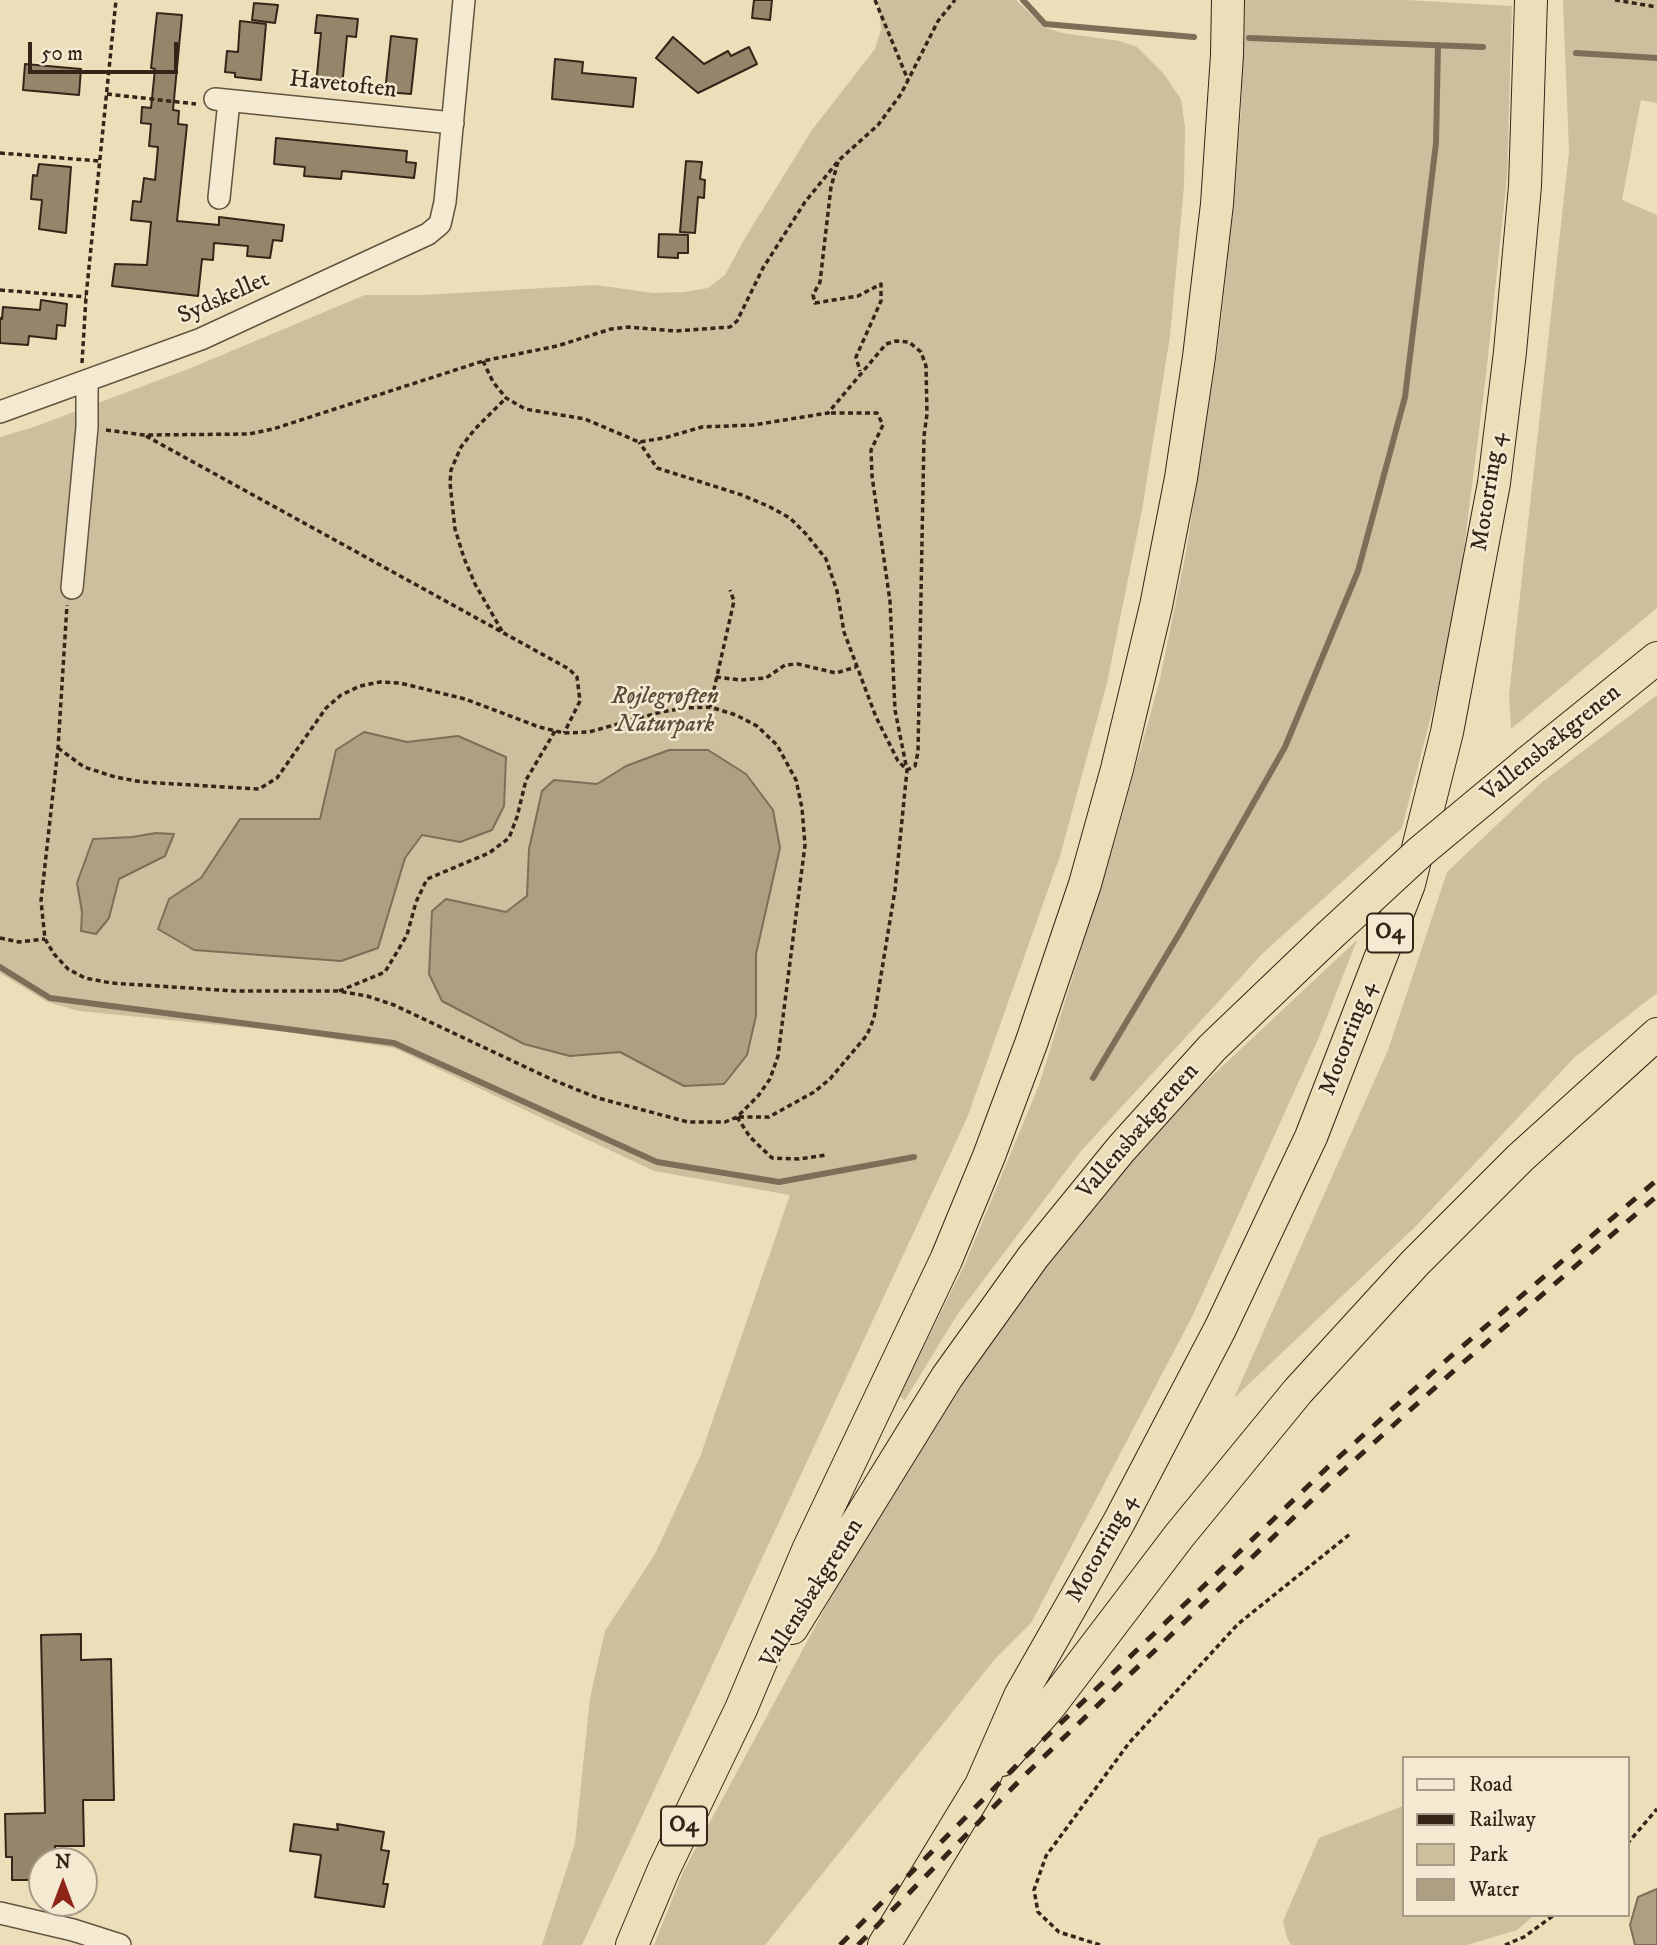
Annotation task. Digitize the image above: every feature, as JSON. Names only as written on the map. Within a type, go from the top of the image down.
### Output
[{"type":"highway","name":"O4","points":[[632,1945],[664,1869],[741,1709],[808,1550],[940,1272],[989,1156],[1085,884],[1110,795],[1158,594],[1181,478],[1217,204],[1228,0]]},
{"type":"highway","name":"Motorring 4","points":[[884,1945],[981,1785],[1020,1696],[1119,1522],[1242,1281],[1311,1137],[1409,884],[1447,732],[1494,484],[1510,352],[1525,187],[1531,0]]},
{"type":"highway","name":"Vallensbækgrenen","points":[[741,1709],[947,1377],[1033,1257],[1121,1149],[1212,1048],[1420,852],[1657,658]]},
{"type":"highway","points":[[981,1785],[1049,1707],[1179,1536],[1298,1391],[1415,1263],[1520,1158],[1657,1034]]},
{"type":"street","points":[[453,123],[464,0]]},
{"type":"street","points":[[219,198],[222,100]]},
{"type":"street","name":"Havetoften","points":[[222,100],[453,123]]},
{"type":"street","name":"Sydskellet","points":[[0,412],[201,339],[428,234],[440,224],[445,202],[453,123]]},
{"type":"street","points":[[72,588],[87,427],[87,382]]},
{"type":"street","points":[[0,1913],[73,1930],[121,1945]]},
{"type":"path","points":[[87,382],[82,361],[86,297],[116,0]]},
{"type":"path","points":[[875,0],[908,80]]},
{"type":"path","points":[[87,427],[144,435],[226,436],[273,429],[483,360],[557,346],[611,329],[629,327],[675,331],[730,327],[737,321],[763,268],[805,202],[839,160],[878,125],[901,94],[938,21],[955,0]]},
{"type":"path","points":[[1615,0],[1657,7]]},
{"type":"path","points":[[107,94],[204,105],[222,100]]},
{"type":"path","points":[[0,153],[99,161]]},
{"type":"path","points":[[839,160],[831,187],[820,282],[813,295],[815,303],[858,296],[881,284],[881,301],[856,357],[860,372]]},
{"type":"path","points":[[0,290],[86,297]]},
{"type":"path","points":[[828,413],[886,344],[896,341],[909,342],[921,352],[926,366],[918,752],[915,766],[907,770]]},
{"type":"path","points":[[72,588],[67,595],[58,748],[41,901],[45,939],[68,969],[85,978],[111,983],[235,991],[338,991],[367,996],[394,1005],[553,1080],[598,1098],[688,1122],[724,1122],[737,1117],[769,1117],[830,1080],[867,1035],[874,1018],[895,890],[907,770],[895,710],[890,601],[872,476],[871,450],[883,425],[877,413],[828,413],[753,425],[702,427],[639,442],[585,419],[525,409],[506,398],[493,382],[483,360]]},
{"type":"path","points":[[503,633],[475,584],[464,558],[455,528],[450,483],[461,447],[506,398]]},
{"type":"path","points":[[144,435],[569,669],[578,677],[580,701],[564,733]]},
{"type":"path","points":[[639,442],[657,468],[743,495],[790,518],[806,534],[826,559],[837,591],[844,632],[856,667],[876,717],[898,761],[907,770]]},
{"type":"path","points":[[710,707],[734,601],[730,590]]},
{"type":"path","points":[[716,677],[740,680],[766,678],[785,665],[798,664],[836,673],[856,667]]},
{"type":"path","points":[[58,748],[84,767],[115,777],[142,782],[259,789],[277,778],[326,708],[341,695],[360,686],[380,682],[400,683],[465,699],[564,733],[599,730],[661,712],[710,707],[736,715],[757,726],[777,745],[796,780],[802,808],[805,845],[778,1056],[770,1080],[737,1117]]},
{"type":"path","points":[[338,991],[385,972],[407,935],[416,902],[427,879],[489,853],[509,838],[526,780],[555,731]]},
{"type":"path","points":[[0,938],[19,942],[45,939]]},
{"type":"path","points":[[737,1117],[750,1137],[772,1158],[799,1159],[826,1155]]},
{"type":"path","points":[[1100,1945],[1059,1932],[1038,1912],[1034,1890],[1046,1856],[1129,1743],[1238,1624],[1350,1534]]},
{"type":"path","points":[[1629,1842],[1657,1809]]},
{"type":"path","points":[[1505,1945],[1524,1937],[1551,1917]]},
{"type":"green space","name":"Røjlegrøften Naturpark","points":[[1016,0],[1044,27],[1062,33],[1120,41],[1137,47],[1163,73],[1181,99],[1185,127],[1184,186],[1170,336],[1142,510],[1107,683],[1060,856],[967,1118],[582,1945],[542,1945],[575,1843],[590,1698],[605,1631],[655,1554],[700,1457],[790,1195],[654,1171],[394,1048],[280,1031],[79,1011],[47,1002],[0,973],[0,437],[34,427],[186,370],[365,295],[423,295],[596,285],[653,293],[708,288],[725,275],[812,130],[875,49],[881,29],[878,1]]},
{"type":"green space","points":[[1245,0],[1407,0],[1512,6],[1507,177],[1486,375],[1460,580],[1437,693],[1402,828],[1264,952],[1081,1151],[957,1315],[905,1400],[899,1396],[965,1264],[1039,1085],[1115,841],[1160,679],[1186,552],[1218,348],[1234,203]]},
{"type":"green space","points":[[1563,0],[1657,0],[1657,103],[1641,100],[1622,200],[1657,215],[1657,608],[1511,729],[1509,695],[1569,152]]},
{"type":"green space","points":[[1657,695],[1657,993],[1575,1057],[1415,1227],[1234,1398],[1388,1050],[1447,872],[1541,783]]},
{"type":"green space","points":[[1357,940],[1319,1037],[1193,1315],[1031,1623],[995,1659],[765,1945],[654,1945],[683,1872],[907,1456],[1131,1152]]},
{"type":"green space","points":[[1402,1806],[1402,1917],[1532,1917],[1517,1930],[1467,1945],[1291,1945],[1283,1921],[1319,1838]]},
{"type":"water","points":[[364,732],[407,742],[458,736],[506,757],[504,806],[492,830],[460,842],[422,835],[405,858],[378,948],[341,961],[194,950],[158,929],[169,899],[201,878],[240,819],[320,819],[336,750]]},
{"type":"water","points":[[669,750],[708,750],[746,774],[773,810],[780,848],[756,954],[756,1016],[747,1055],[724,1084],[684,1086],[620,1052],[570,1056],[524,1044],[442,1001],[429,974],[432,911],[446,899],[506,912],[527,896],[529,849],[542,791],[554,780],[597,784],[626,766]]},
{"type":"water","points":[[156,833],[174,834],[165,856],[119,879],[109,918],[96,934],[81,931],[82,912],[77,883],[93,839]]},
{"type":"water","points":[[1657,1889],[1657,1945],[1635,1945],[1630,1925],[1638,1897]]},
{"type":"building","points":[[754,0],[772,0],[770,20],[752,18]]},
{"type":"building","points":[[254,3],[278,5],[275,23],[252,20]]},
{"type":"building","points":[[157,13],[182,15],[173,110],[179,111],[178,124],[187,125],[177,221],[219,225],[219,217],[284,225],[282,241],[273,240],[270,258],[247,256],[248,246],[214,243],[213,260],[202,259],[198,296],[112,286],[115,264],[147,265],[151,222],[131,220],[133,201],[141,202],[144,178],[155,180],[158,147],[149,146],[151,124],[141,123],[142,107],[151,108],[155,69],[151,68]]},
{"type":"building","points":[[317,15],[358,19],[356,37],[347,36],[342,87],[316,85],[321,33],[315,33]]},
{"type":"building","points":[[240,21],[266,24],[261,80],[235,77],[235,73],[225,72],[227,51],[238,52]]},
{"type":"building","points":[[391,36],[417,39],[411,94],[385,92]]},
{"type":"building","points":[[673,37],[704,64],[728,51],[731,56],[749,47],[757,64],[698,93],[656,58]]},
{"type":"building","points":[[555,59],[583,62],[582,73],[636,78],[633,107],[552,99]]},
{"type":"building","points":[[25,64],[81,69],[79,95],[23,90]]},
{"type":"building","points":[[276,138],[407,151],[406,162],[416,163],[414,178],[342,171],[341,179],[304,176],[305,167],[274,164]]},
{"type":"building","points":[[686,161],[702,162],[700,179],[705,180],[704,198],[698,197],[695,233],[680,232]]},
{"type":"building","points":[[39,164],[71,167],[66,233],[39,229],[42,200],[31,199],[33,175],[37,176]]},
{"type":"building","points":[[659,234],[688,235],[688,253],[678,253],[678,258],[658,257]]},
{"type":"building","points":[[41,300],[67,304],[65,326],[57,325],[56,339],[29,336],[28,345],[0,343],[3,307],[40,310]]},
{"type":"building","points":[[81,1634],[81,1660],[111,1659],[114,1800],[83,1800],[84,1846],[28,1847],[28,1880],[12,1880],[12,1857],[6,1857],[5,1814],[45,1813],[41,1635]]},
{"type":"building","points":[[294,1824],[338,1830],[337,1824],[384,1832],[381,1850],[389,1851],[383,1884],[388,1884],[384,1907],[315,1897],[321,1855],[290,1851]]},
{"type":"waterway","points":[[1023,0],[1045,24],[1194,37]]},
{"type":"waterway","points":[[1249,38],[1483,47]]},
{"type":"waterway","points":[[1093,1078],[1182,929],[1285,747],[1358,571],[1405,397],[1436,143],[1438,45]]},
{"type":"waterway","points":[[1576,53],[1657,58]]},
{"type":"waterway","points":[[0,967],[50,998],[394,1043],[657,1162],[779,1182],[914,1157]]},
{"type":"railway","points":[[840,1945],[1019,1763],[1329,1466],[1450,1357],[1657,1180]]},
{"type":"railway","points":[[858,1945],[1028,1772],[1337,1476],[1458,1367],[1657,1196]]}]
